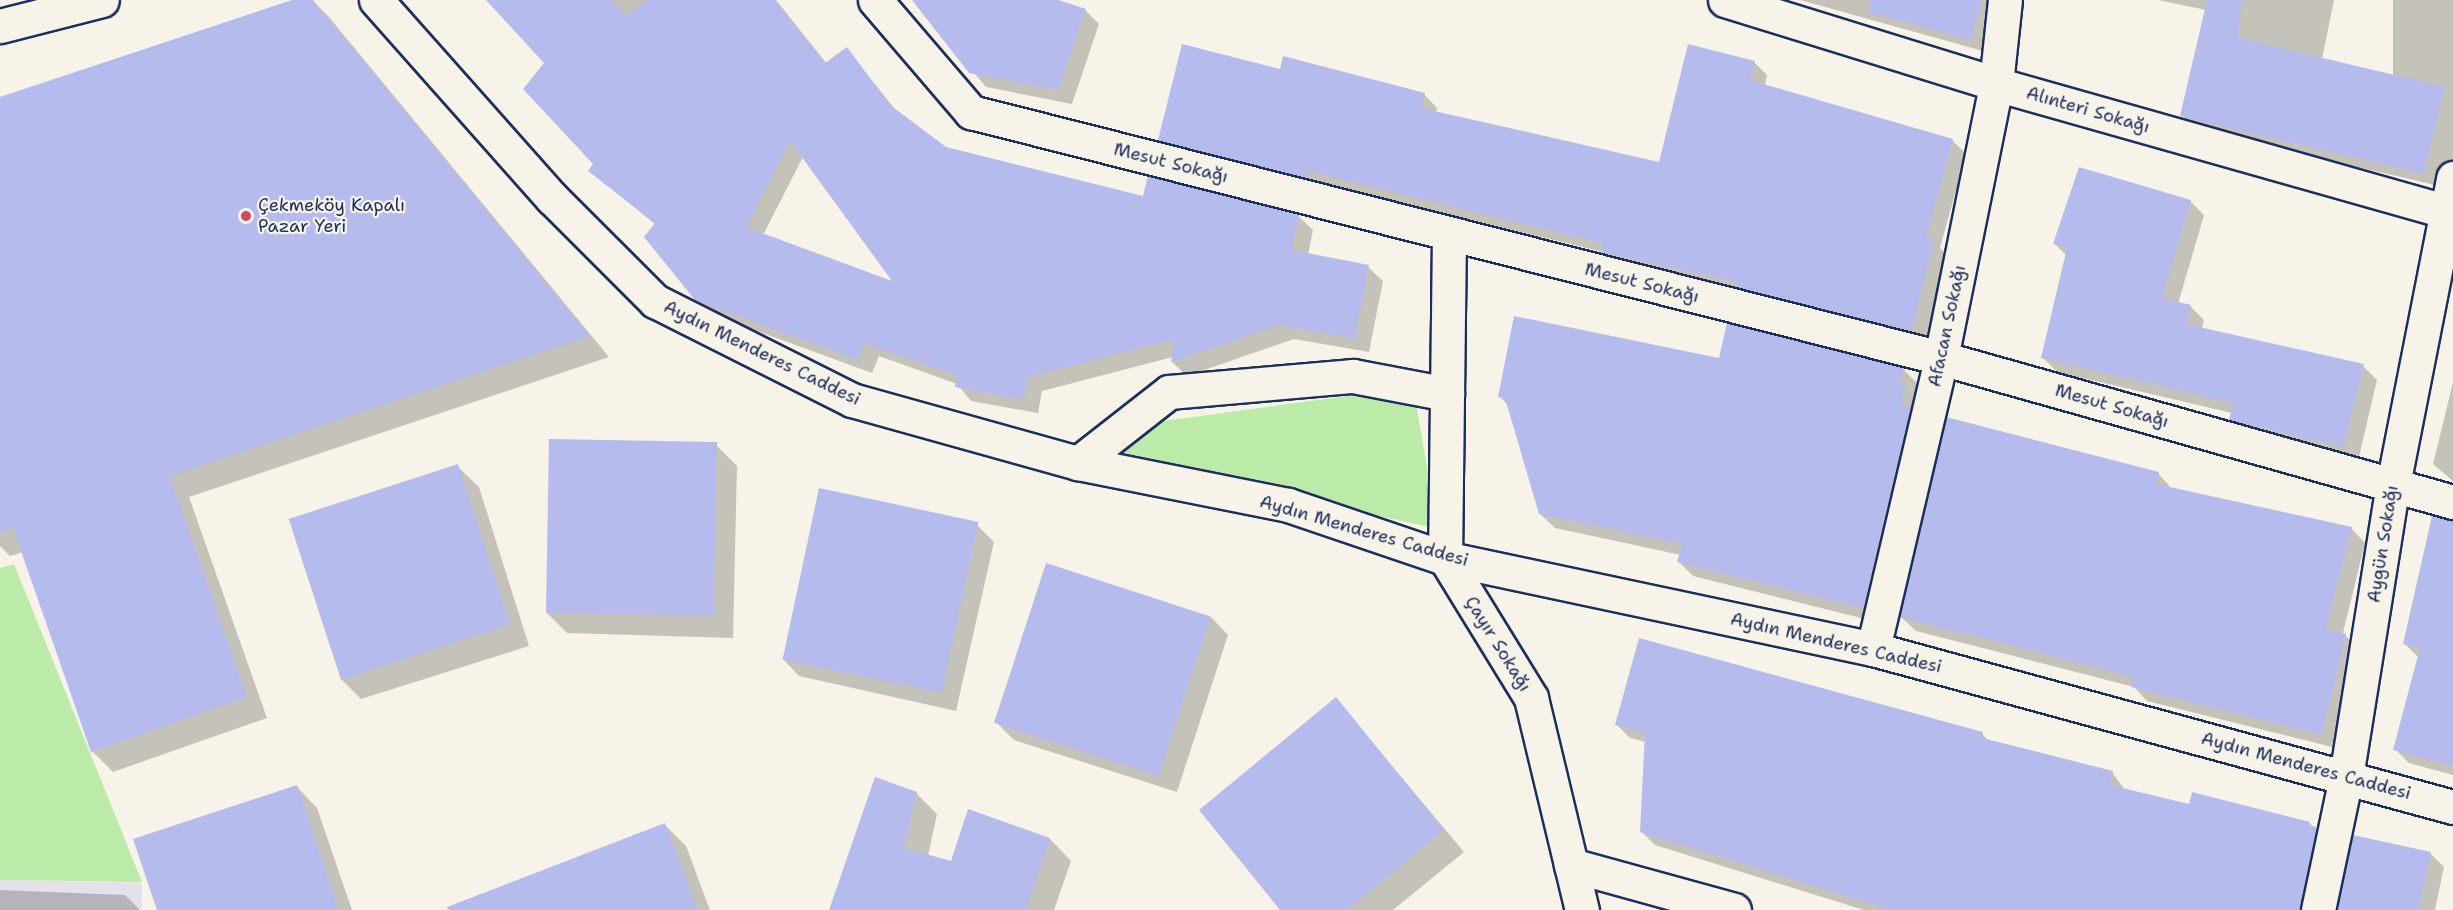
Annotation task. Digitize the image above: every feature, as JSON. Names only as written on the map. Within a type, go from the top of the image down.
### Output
[{"type":"street","points":[[0,26],[102,0]]},
{"type":"street","name":"Aydın Menderes Caddesi","points":[[376,0],[552,198],[655,301],[852,400],[1078,463],[1288,505],[1445,558],[1873,649],[2453,807]]},
{"type":"street","name":"Mesut Sokağı","points":[[875,0],[970,112],[1941,358],[2453,502]]},
{"type":"street","name":"Alınteri Sokağı","points":[[1725,0],[1996,84],[2450,212]]},
{"type":"street","name":"Afacan Sokağı","points":[[1873,649],[1941,358],[1996,84],[2005,0]]},
{"type":"street","name":"Aygün Sokağı","points":[[2318,910],[2346,777],[2393,485],[2450,212],[2453,178]]},
{"type":"street","points":[[1445,558],[1449,234]]},
{"type":"street","points":[[1078,463],[1169,392],[1353,376],[1447,394]]},
{"type":"street","name":"Çayır Sokağı","points":[[1445,558],[1531,698],[1582,910]]},
{"type":"street","points":[[1571,865],[1734,910]]},
{"type":"shaded area","points":[[0,880],[142,882],[141,910],[0,910]]},
{"type":"green space","points":[[1413,387],[1438,529],[1121,458],[1120,427]]},
{"type":"green space","points":[[14,564],[142,882],[0,880],[0,568]]},
{"type":"building","name":"Çekmeköy Kapalı Pazar Yeri","points":[[292,0],[313,0],[590,336],[170,476],[247,697],[91,752],[13,528],[0,533],[0,97]]},
{"type":"building","points":[[486,0],[611,0],[626,16],[647,0],[775,0],[825,63],[847,47],[890,105],[946,147],[1143,196],[1148,176],[1299,215],[1292,250],[1369,265],[1355,339],[1279,325],[1171,362],[1174,339],[1028,377],[1024,400],[955,387],[957,375],[864,343],[858,360],[695,300],[644,237],[655,223],[588,171],[593,164],[523,89],[544,63]],"holes":[[[790,141],[892,281],[746,227]]]},
{"type":"building","points":[[912,0],[1059,0],[1086,9],[1058,90],[969,73]]},
{"type":"building","points":[[1870,0],[1982,0],[1971,40],[1868,12]]},
{"type":"building","points":[[2207,0],[2242,0],[2238,37],[2445,87],[2424,174],[2180,116]]},
{"type":"building","points":[[1182,44],[1280,69],[1283,56],[1425,93],[1421,108],[1659,162],[1688,44],[1755,61],[1750,80],[1953,139],[1926,238],[1934,240],[1912,331],[1736,287],[1737,282],[1601,252],[1602,243],[1308,171],[1306,178],[1158,140]]},
{"type":"building","points":[[2079,167],[2191,200],[2162,298],[2191,305],[2186,324],[2364,364],[2344,447],[2229,420],[2233,403],[2041,358],[2067,248],[2053,244]]},
{"type":"building","points":[[1514,316],[1719,358],[1727,323],[1904,368],[1900,384],[1906,386],[1901,405],[1910,408],[1863,608],[1677,562],[1682,544],[1539,514],[1505,398],[1498,397]]},
{"type":"building","points":[[1946,417],[2159,472],[2156,484],[2352,527],[2326,629],[2346,634],[2322,735],[2131,687],[2134,677],[1900,617]]},
{"type":"building","points":[[549,439],[717,442],[714,616],[546,613]]},
{"type":"building","points":[[458,464],[510,625],[341,680],[289,519]]},
{"type":"building","points":[[819,488],[978,522],[942,693],[783,659]]},
{"type":"building","points":[[2432,516],[2453,520],[2453,766],[2393,750],[2420,648],[2403,644]]},
{"type":"building","points":[[1046,563],[1211,616],[1159,776],[994,723]]},
{"type":"building","points":[[1639,638],[1983,732],[1982,738],[2113,771],[2110,785],[2189,804],[2192,792],[2310,822],[2309,825],[2316,827],[2300,910],[1892,910],[1640,832],[1645,733],[1615,725]]},
{"type":"building","points":[[1336,697],[1444,830],[1347,910],[1280,910],[1199,810]]},
{"type":"building","points":[[875,777],[917,792],[904,848],[951,861],[968,809],[1050,838],[1026,910],[829,910]]},
{"type":"building","points":[[297,785],[339,910],[157,910],[133,839]]},
{"type":"building","points":[[665,823],[698,910],[448,910],[447,907]]},
{"type":"building","points":[[2353,835],[2431,852],[2418,910],[2337,910]]},
{"type":"place","name":"Çekmeköy Kapalı Pazar Yeri","points":[[246,216]]}]
